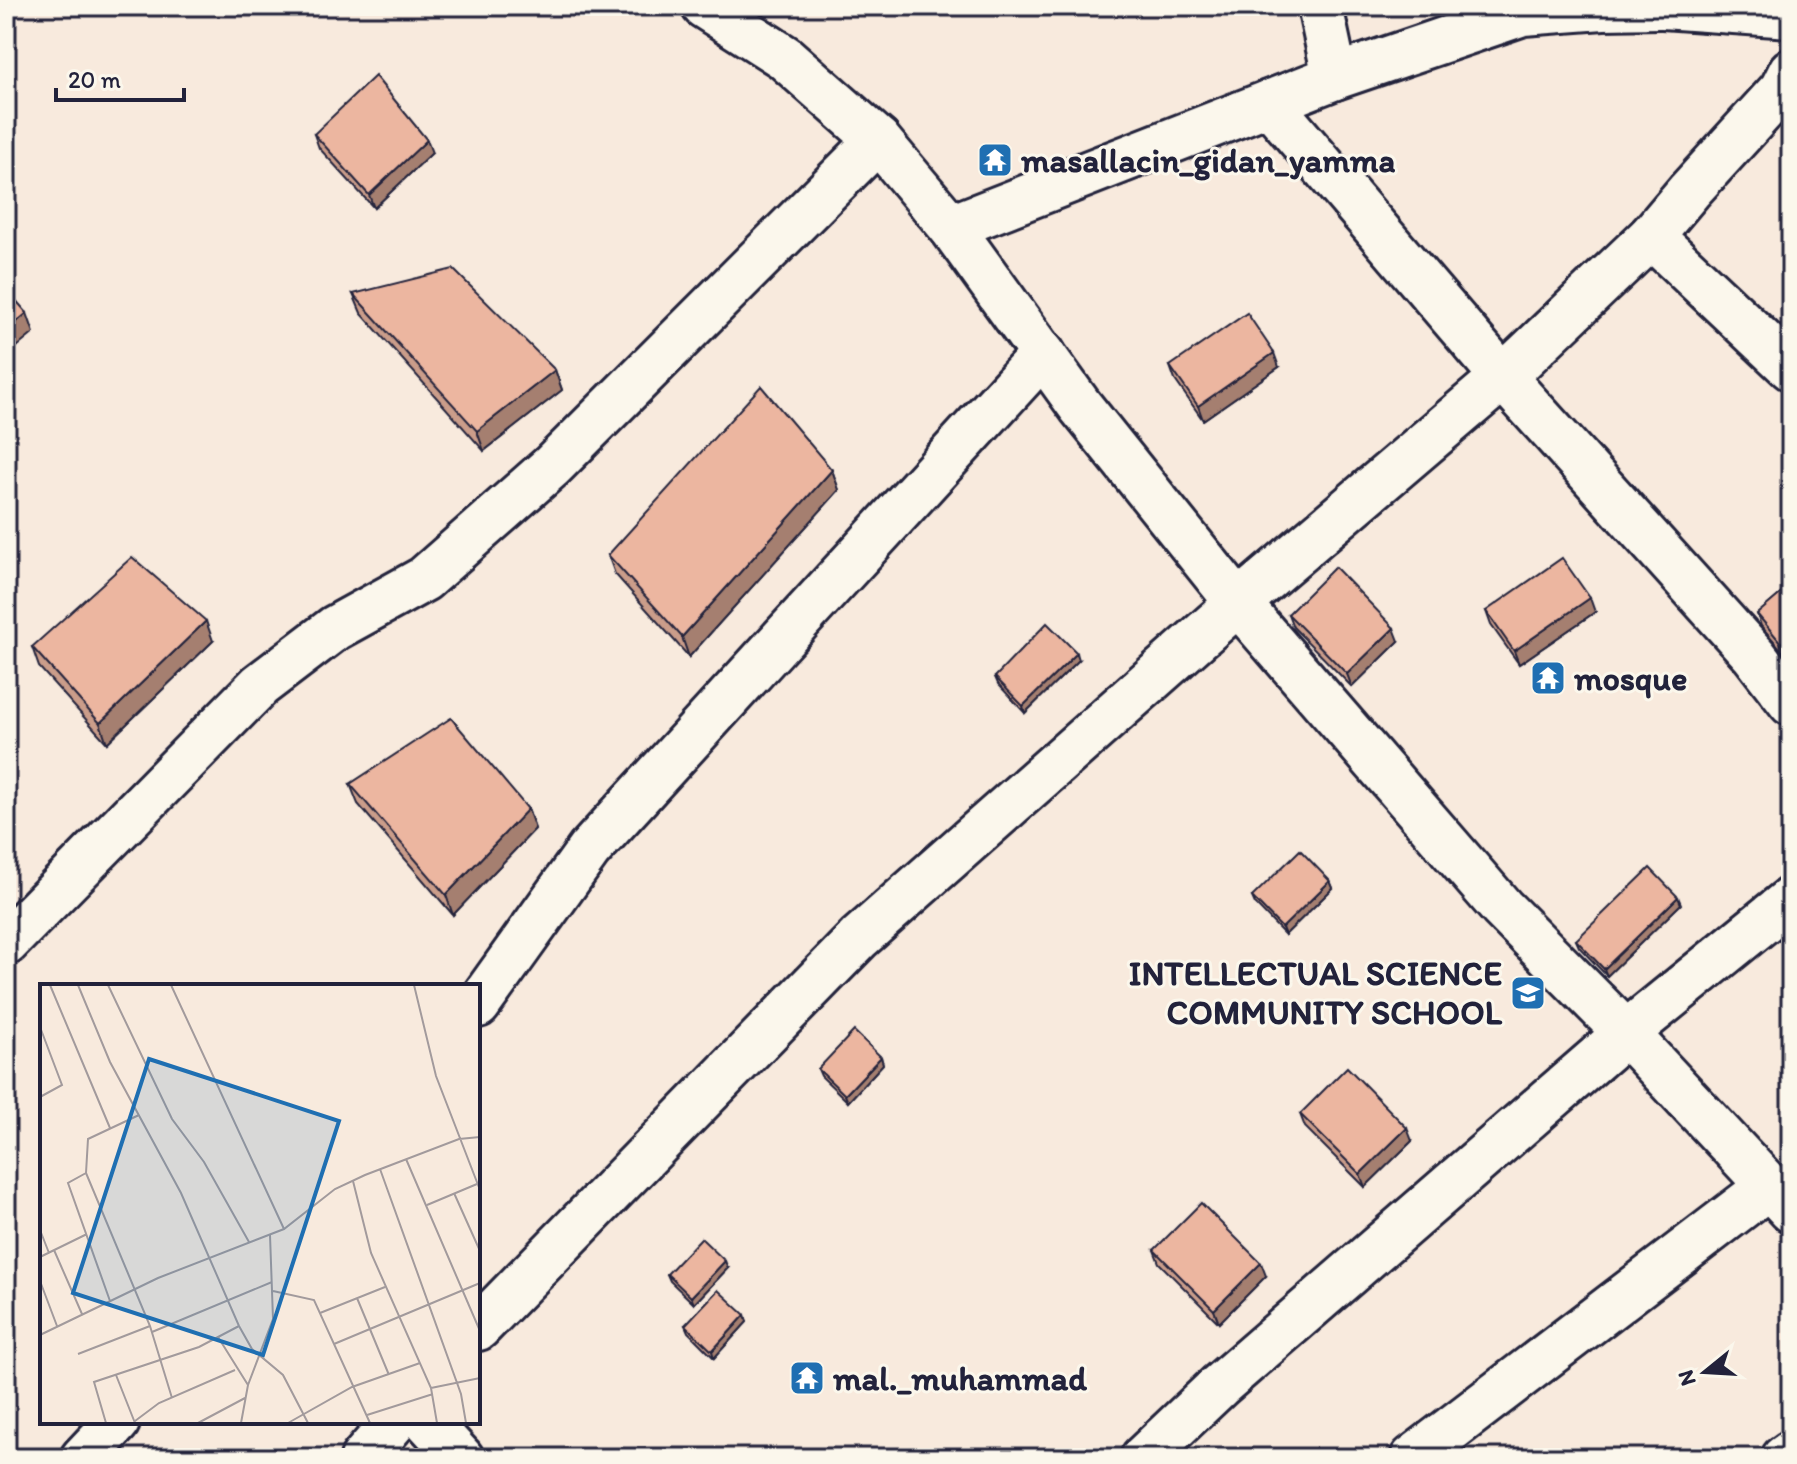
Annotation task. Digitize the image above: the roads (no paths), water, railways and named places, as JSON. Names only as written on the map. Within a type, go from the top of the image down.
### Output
[{"type":"street","points":[[704,6],[784,57],[878,140],[951,227],[1080,406],[1238,603],[1502,908],[1626,1033],[1780,1198],[1413,1458]]},
{"type":"street","points":[[1320,6],[1335,77]]},
{"type":"street","points":[[951,227],[1335,77],[1523,13],[1661,6],[1791,15]]},
{"type":"street","points":[[480,1326],[859,938],[1238,603],[1503,377],[1651,236],[1782,89],[1791,71]]},
{"type":"street","points":[[1269,103],[1503,377],[1754,655],[1791,703]]},
{"type":"street","points":[[6,943],[260,685],[335,628],[424,579],[552,466],[878,140]]},
{"type":"street","points":[[1651,236],[1786,353]]},
{"type":"street","points":[[480,1002],[589,850],[1043,354]]},
{"type":"street","points":[[1143,1458],[1219,1386],[1626,1033],[1791,899]]},
{"type":"street","points":[[83,1458],[115,1424]]},
{"type":"street","points":[[363,1458],[392,1424]]},
{"type":"street","points":[[430,1424],[461,1458]]},
{"type":"street","points":[[1784,1458],[1791,1453]]},
{"type":"place","name":"masallacin_gidan_yamma","points":[[995,160]]},
{"type":"place","name":"mosque","points":[[1548,678]]},
{"type":"place","name":"INTELLECTUAL SCIENCE COMMUNITY SCHOOL","points":[[1528,993]]},
{"type":"place","name":"mal._muhammad","points":[[807,1378]]}]
